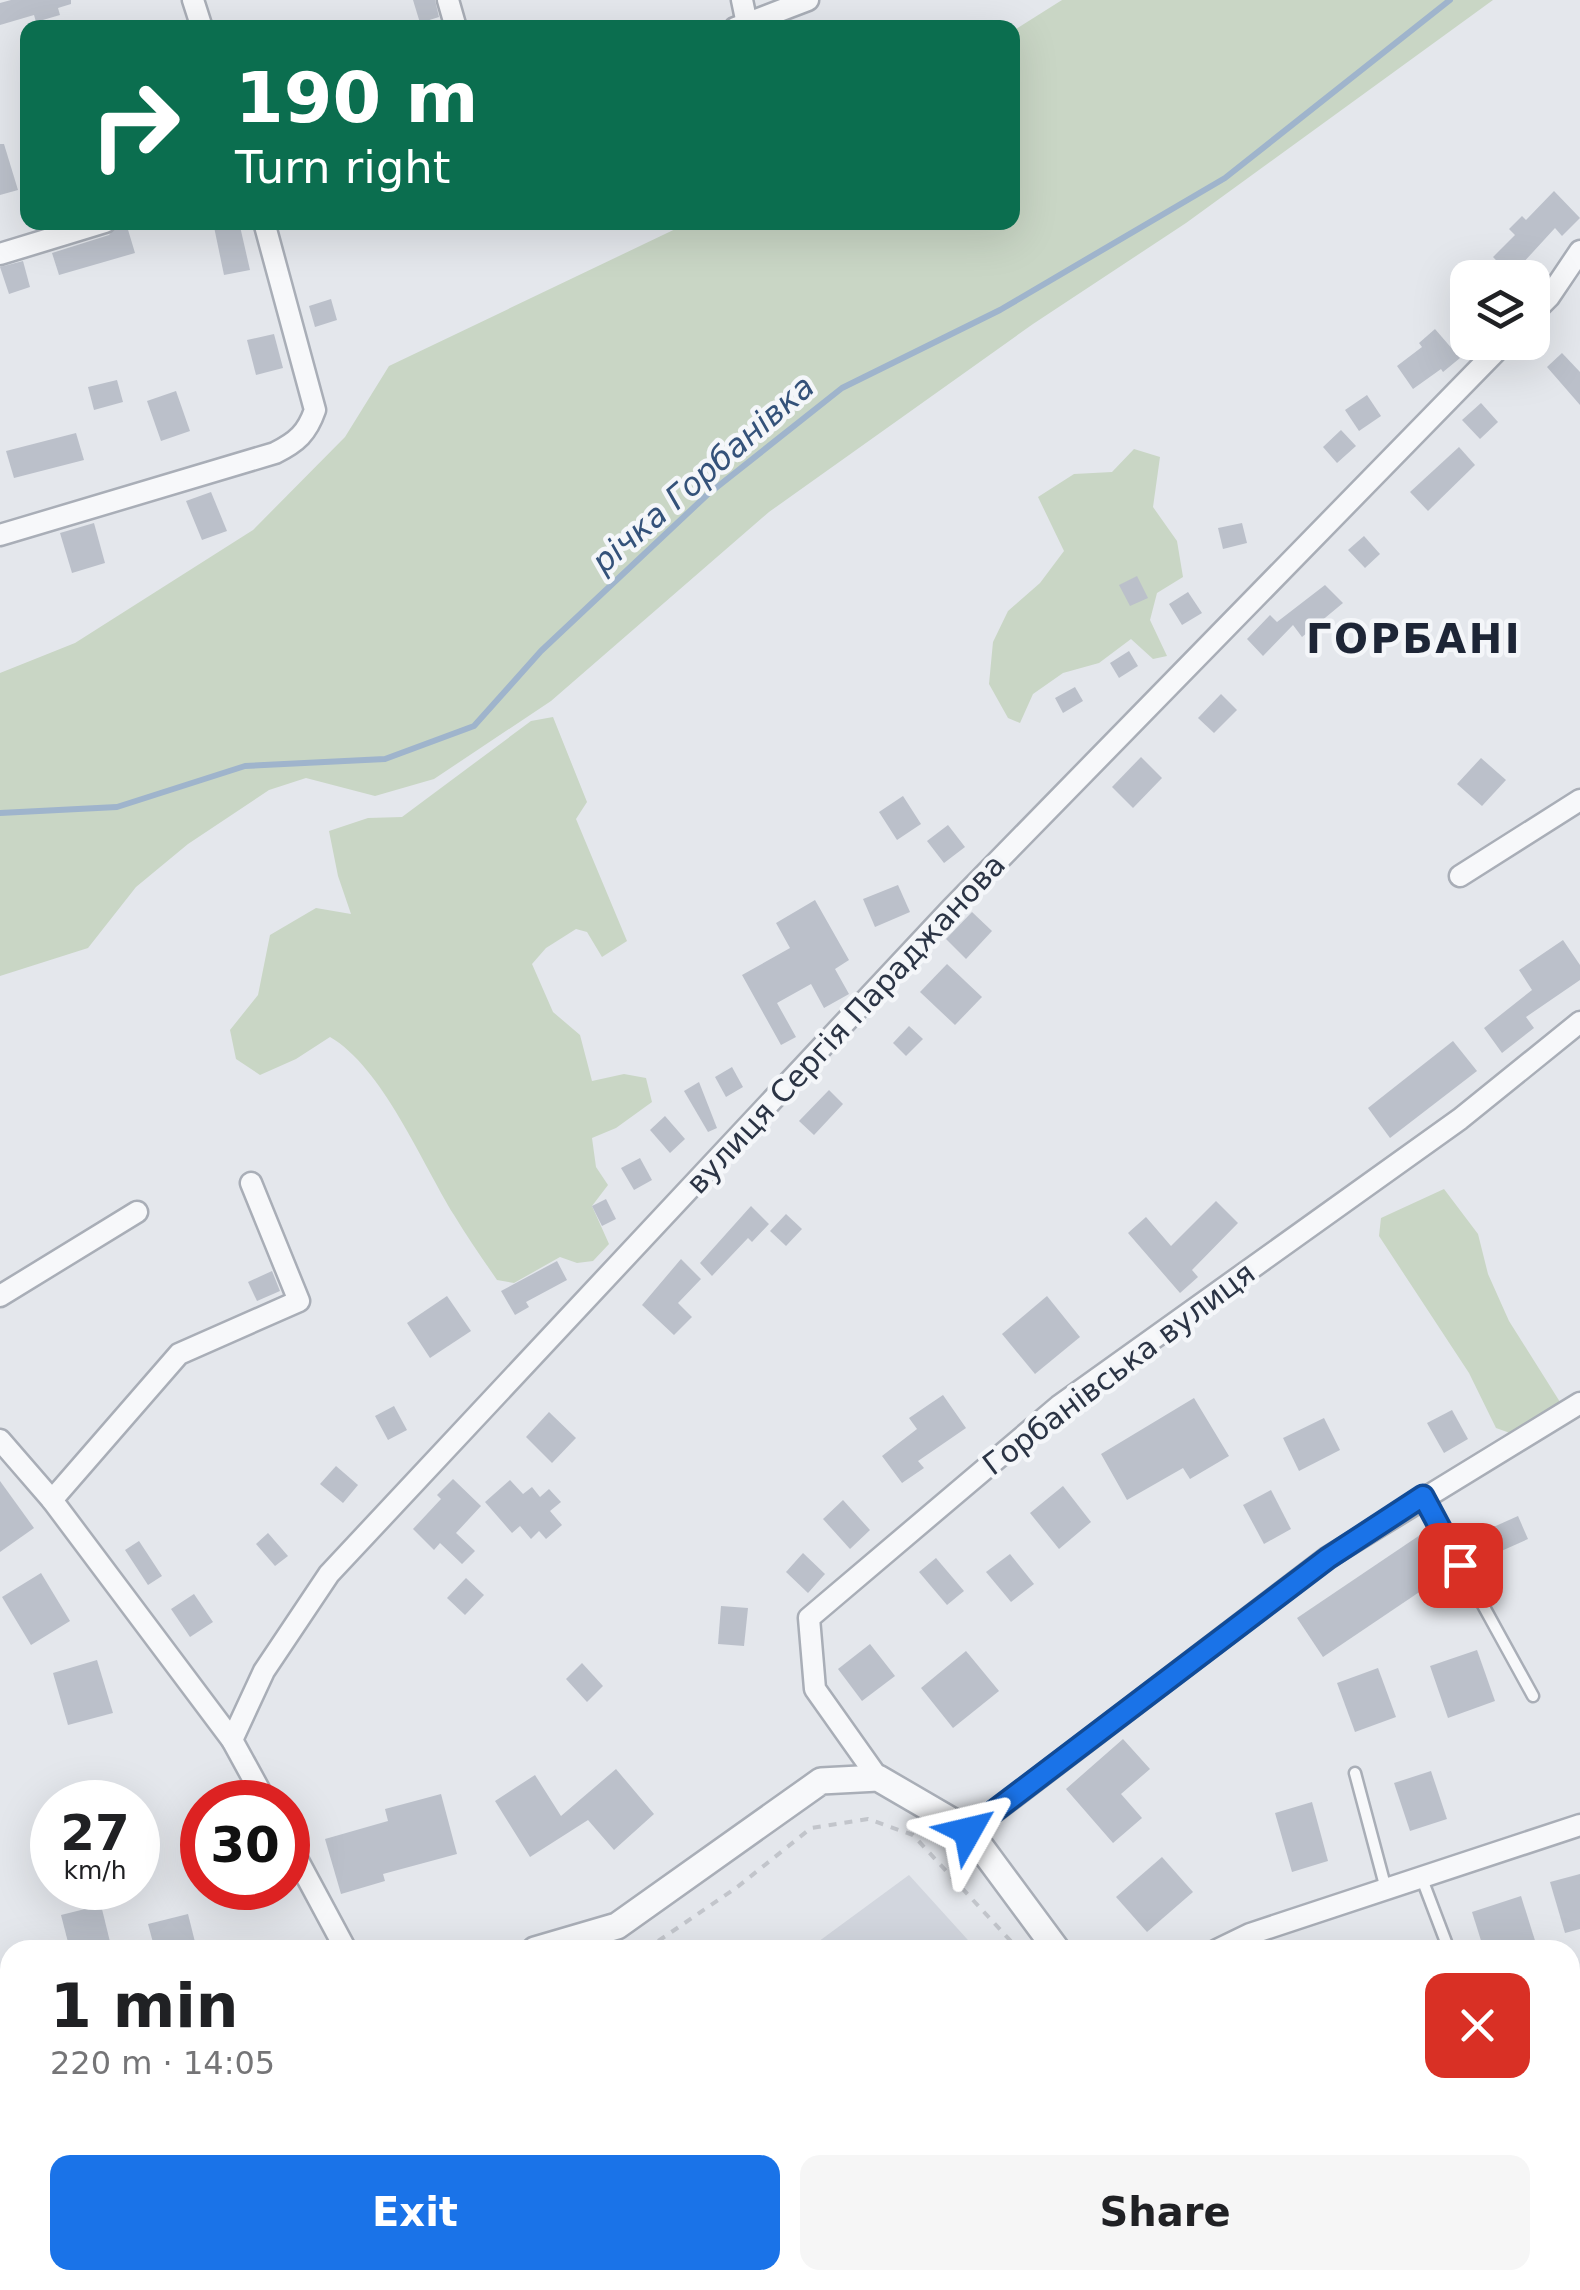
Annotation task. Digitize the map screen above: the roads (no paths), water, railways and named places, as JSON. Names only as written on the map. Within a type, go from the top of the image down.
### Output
[{"type":"street","points":[[756,20],[808,0]]},
{"type":"street","points":[[0,254],[79,230]]},
{"type":"street","points":[[0,535],[276,453],[308,430],[315,410],[266,230]]},
{"type":"street","points":[[1550,296],[1580,251]]},
{"type":"street","name":"вулиця Сергія Параджанова","points":[[232,1740],[264,1672],[329,1574],[951,909],[1487,360]]},
{"type":"street","points":[[1460,876],[1580,800]]},
{"type":"street","name":"Горбанівська вулиця","points":[[878,1778],[816,1689],[810,1618],[1058,1406],[1460,1119],[1580,1022]]},
{"type":"street","points":[[52,1500],[179,1354],[299,1302],[251,1183]]},
{"type":"street","points":[[0,1296],[137,1212]]},
{"type":"street","points":[[968,1831],[1328,1558],[1423,1496],[1580,1403]]},
{"type":"street","points":[[0,1440],[52,1500],[232,1740],[254,1780]]},
{"type":"street","points":[[569,1940],[617,1926],[821,1781],[878,1778],[968,1831],[1050,1940]]},
{"type":"street","points":[[1238,1940],[1580,1824]]},
{"type":"street","points":[[310,1883],[341,1940]]},
{"type":"lane","points":[[1423,1496],[1533,1696]]},
{"type":"lane","points":[[1355,1773],[1386,1890]]},
{"type":"lane","points":[[1422,1879],[1444,1940]]},
{"type":"waterway","name":"річка Горбанівка","points":[[0,813],[117,807],[245,766],[385,759],[474,726],[541,651],[707,495],[842,388],[1000,310],[1225,178],[1450,0]]},
{"type":"district","name":"ГОРБАНІ","points":[[1414,639]]}]
